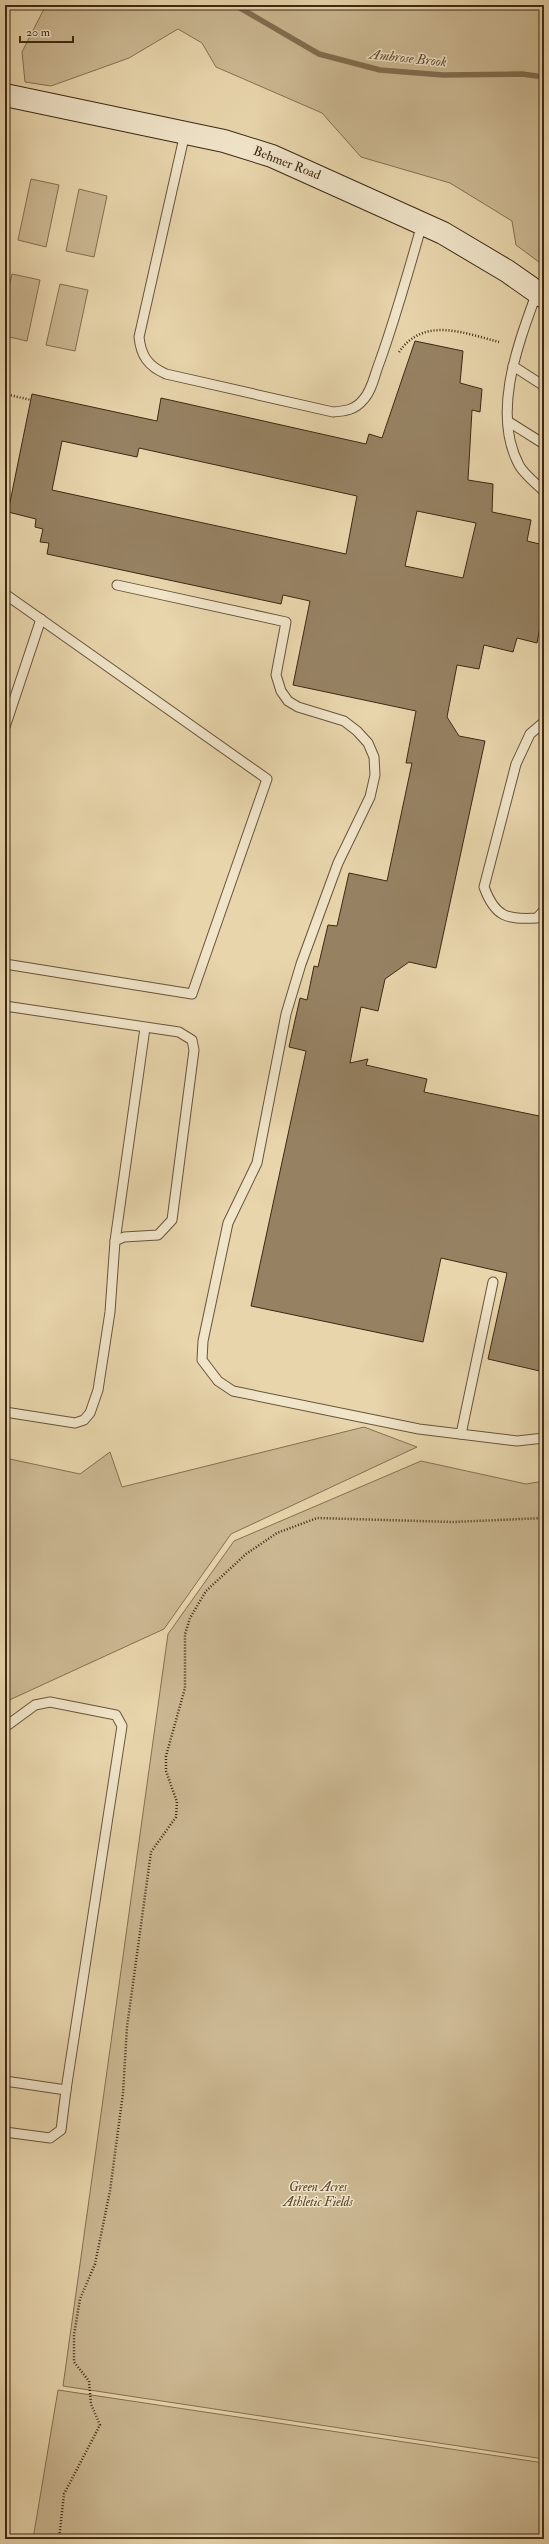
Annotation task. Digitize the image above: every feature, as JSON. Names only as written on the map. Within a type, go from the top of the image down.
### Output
[{"type":"street","name":"Behmer Road","points":[[5,95],[224,141],[272,156],[422,223],[507,271],[541,294]]},
{"type":"lane","points":[[185,133],[138,337],[146,361],[155,369],[166,374],[333,412],[347,411],[357,407],[365,399],[392,327],[422,223]]},
{"type":"lane","points":[[541,294],[516,348],[507,402],[510,438],[519,465],[544,491]]},
{"type":"lane","points":[[513,366],[544,386]]},
{"type":"lane","points":[[509,422],[544,444]]},
{"type":"lane","points":[[117,585],[286,622],[276,675],[281,692],[288,701],[298,707],[344,721],[368,743],[374,757],[374,775],[370,797],[338,862],[301,964],[286,1014],[257,1162],[228,1223],[203,1341],[202,1360],[218,1381],[233,1391],[419,1429],[516,1441],[544,1438]]},
{"type":"lane","points":[[5,594],[267,779],[192,994],[5,964]]},
{"type":"lane","points":[[5,727],[41,619]]},
{"type":"lane","points":[[544,722],[530,734],[516,764],[484,887],[490,903],[500,914],[519,919],[537,918],[544,910]]},
{"type":"lane","points":[[5,1006],[180,1032],[192,1040],[194,1050],[176,1201],[172,1220],[158,1235],[124,1237],[115,1241]]},
{"type":"lane","points":[[5,1412],[75,1423],[84,1420],[90,1413],[98,1390],[110,1312],[115,1241],[145,1028]]},
{"type":"lane","points":[[461,1434],[492,1282]]},
{"type":"lane","points":[[5,1727],[35,1705],[50,1702],[116,1715],[122,1726],[61,2130],[50,2138],[5,2132]]},
{"type":"lane","points":[[5,2081],[66,2090]]},
{"type":"path","points":[[398,352],[413,337],[436,328],[500,342]]},
{"type":"path","points":[[6,395],[31,400]]},
{"type":"path","points":[[59,2539],[64,2494],[100,2425],[91,2404],[88,2381],[74,2362],[74,2335],[80,2299],[95,2264],[110,2191],[123,2093],[127,2027],[151,1852],[176,1817],[177,1802],[166,1771],[166,1756],[185,1688],[185,1634],[190,1618],[206,1592],[246,1554],[276,1533],[317,1518],[453,1522],[544,1518]]},
{"type":"green space","points":[[46,5],[544,5],[544,259],[539,262],[516,245],[512,221],[450,183],[361,157],[322,113],[216,67],[202,43],[178,29],[129,58],[51,86],[25,82],[22,52]]},
{"type":"green space","points":[[31,179],[59,185],[46,247],[18,240]]},
{"type":"green space","points":[[79,189],[107,196],[94,257],[66,251]]},
{"type":"green space","points":[[12,274],[40,280],[27,341],[5,336],[5,305]]},
{"type":"green space","points":[[60,284],[88,290],[75,351],[46,345]]},
{"type":"green space","points":[[364,1427],[417,1447],[231,1534],[164,1629],[5,1702],[5,1458],[80,1474],[110,1452],[122,1487]]},
{"type":"green space","name":"Green Acres Athletic Fields","points":[[421,1461],[526,1484],[544,1481],[544,2459],[63,2386],[168,1634],[234,1541]]},
{"type":"green space","points":[[58,2390],[544,2463],[544,2539],[33,2539]]},
{"type":"building","points":[[415,341],[463,351],[460,383],[482,389],[480,412],[472,410],[468,480],[493,484],[492,512],[531,520],[527,541],[544,545],[544,628],[540,627],[537,643],[517,638],[513,652],[484,645],[479,669],[457,665],[447,717],[459,736],[485,741],[436,968],[409,962],[385,979],[378,1011],[361,1007],[350,1063],[368,1059],[366,1065],[427,1079],[424,1092],[544,1117],[544,1372],[488,1359],[507,1273],[441,1258],[423,1342],[251,1306],[306,1051],[289,1047],[300,998],[307,1000],[314,966],[318,967],[328,925],[337,926],[349,873],[387,881],[412,763],[406,763],[416,711],[293,685],[310,601],[283,595],[281,604],[47,554],[49,543],[40,542],[43,529],[35,527],[36,519],[8,512],[32,394],[157,421],[161,398],[366,444],[369,434],[382,438]],"holes":[[[62,441],[137,457],[139,448],[357,496],[346,554],[52,490]],[[417,511],[476,523],[463,578],[405,566]]]},
{"type":"waterway","name":"Ambrose Brook","points":[[235,5],[319,54],[380,70],[443,75],[522,74],[544,77]]}]
